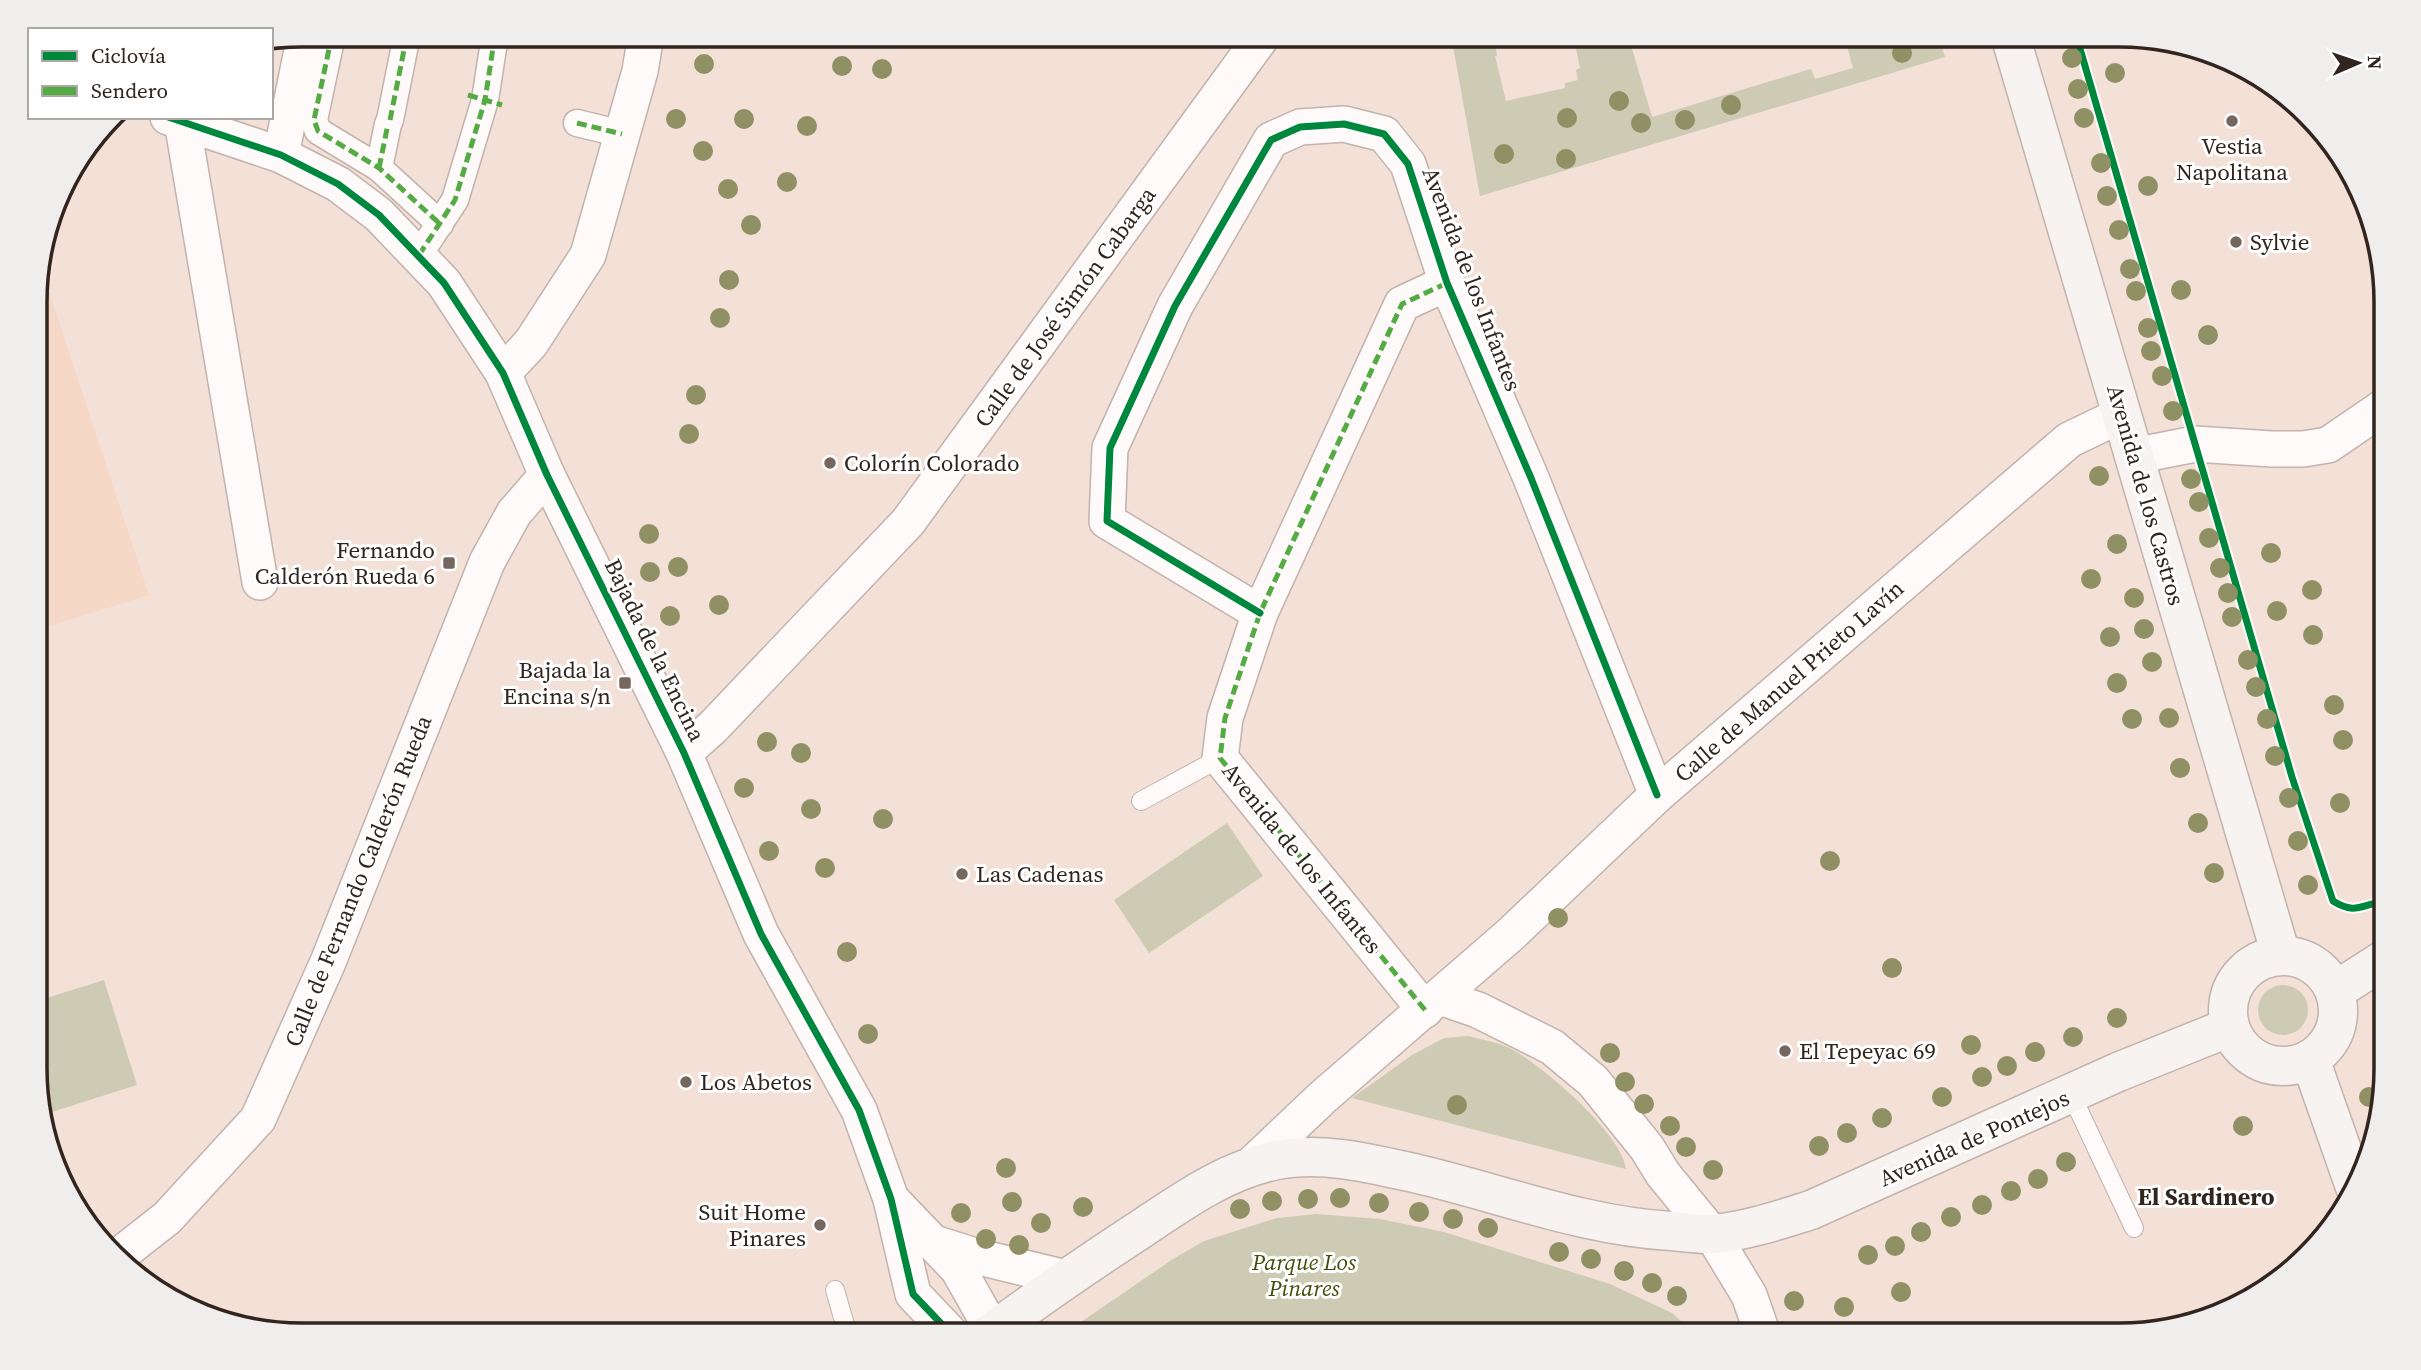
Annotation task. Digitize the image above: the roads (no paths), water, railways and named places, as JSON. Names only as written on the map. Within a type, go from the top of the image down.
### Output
[{"type":"main road","name":"Avenida de los Castros","points":[[2014,47],[2281,955]]},
{"type":"main road","points":[[2281,955],[2304,959],[2323,972],[2335,991],[2338,1012],[2334,1032],[2323,1049],[2310,1059],[2285,1066],[2265,1063],[2247,1053],[2230,1027],[2228,1015],[2231,993],[2242,974],[2262,959],[2281,955]]},
{"type":"main road","points":[[2335,991],[2374,966]]},
{"type":"main road","name":"Avenida de Pontejos","points":[[1712,1234],[1760,1226],[1811,1210],[2071,1094],[2230,1027]]},
{"type":"main road","points":[[2310,1059],[2350,1173]]},
{"type":"main road","points":[[1005,1323],[1066,1278],[1205,1187],[1277,1160],[1305,1157],[1364,1162],[1452,1182],[1581,1219],[1649,1230],[1712,1234]]},
{"type":"street","points":[[281,155],[303,47]]},
{"type":"street","points":[[329,47],[314,120],[318,131],[379,168],[440,224]]},
{"type":"street","points":[[379,168],[405,47]]},
{"type":"street","points":[[419,255],[455,200],[485,100],[493,47]]},
{"type":"street","points":[[503,373],[531,343],[589,255],[640,71],[644,47]]},
{"type":"street","name":"Calle de José Simón Cabarga","points":[[684,753],[713,727],[908,522],[1254,47]]},
{"type":"street","points":[[175,119],[260,582]]},
{"type":"street","name":"Bajada de la Encina","points":[[175,119],[281,155],[338,184],[379,215],[444,283],[503,373],[547,475],[684,753],[761,934],[859,1111],[891,1199],[917,1323]]},
{"type":"street","points":[[577,123],[622,134]]},
{"type":"street","name":"Avenida de los Infantes","points":[[1259,613],[1107,521],[1110,448],[1175,306],[1271,140],[1300,127],[1344,124],[1384,134],[1408,164],[1447,283],[1531,478],[1657,795]]},
{"type":"street","name":"Avenida de los Infantes","points":[[1447,283],[1402,304],[1259,613],[1225,718],[1220,758],[1433,1003],[1499,1020],[1552,1047],[1593,1081],[1712,1234],[1749,1295],[1759,1323]]},
{"type":"street","name":"Calle de Manuel Prieto Lavín","points":[[1433,1003],[1511,934],[1657,795],[2069,440],[2123,414]]},
{"type":"street","points":[[2134,456],[2195,444],[2272,449],[2303,449],[2328,445],[2374,414]]},
{"type":"street","name":"Calle de Fernando Calderón Rueda","points":[[125,1251],[167,1218],[258,1119],[328,962],[487,562],[514,513],[547,475]]},
{"type":"street","points":[[1248,1169],[1317,1103],[1433,1003]]},
{"type":"street","name":"Bajada de la Encina","points":[[891,1199],[958,1269],[986,1323]]},
{"type":"street","name":"Bajada de la Encina","points":[[933,1243],[1066,1278]]},
{"type":"street","points":[[913,1294],[941,1323]]},
{"type":"lane","points":[[1141,801],[1220,758]]},
{"type":"lane","points":[[2071,1094],[2134,1228]]},
{"type":"lane","points":[[835,1290],[845,1323]]},
{"type":"place","name":"Vestia Napolitana","points":[[2232,121]]},
{"type":"place","name":"Sylvie","points":[[2236,242]]},
{"type":"place","name":"Colorín Colorado","points":[[830,463]]},
{"type":"place","name":"Fernando Calderón Rueda 6","points":[[449,563]]},
{"type":"place","name":"Bajada la Encina s/n","points":[[625,683]]},
{"type":"place","name":"Las Cadenas","points":[[962,874]]},
{"type":"place","name":"El Tepeyac 69","points":[[1785,1051]]},
{"type":"place","name":"Los Abetos","points":[[686,1082]]},
{"type":"place","name":"Suit Home Pinares","points":[[820,1225]]},
{"type":"district","name":"El Sardinero","points":[[2206,1197]]},
{"type":"park label","name":"Parque Los Pinares","points":[[1304,1275]]}]
